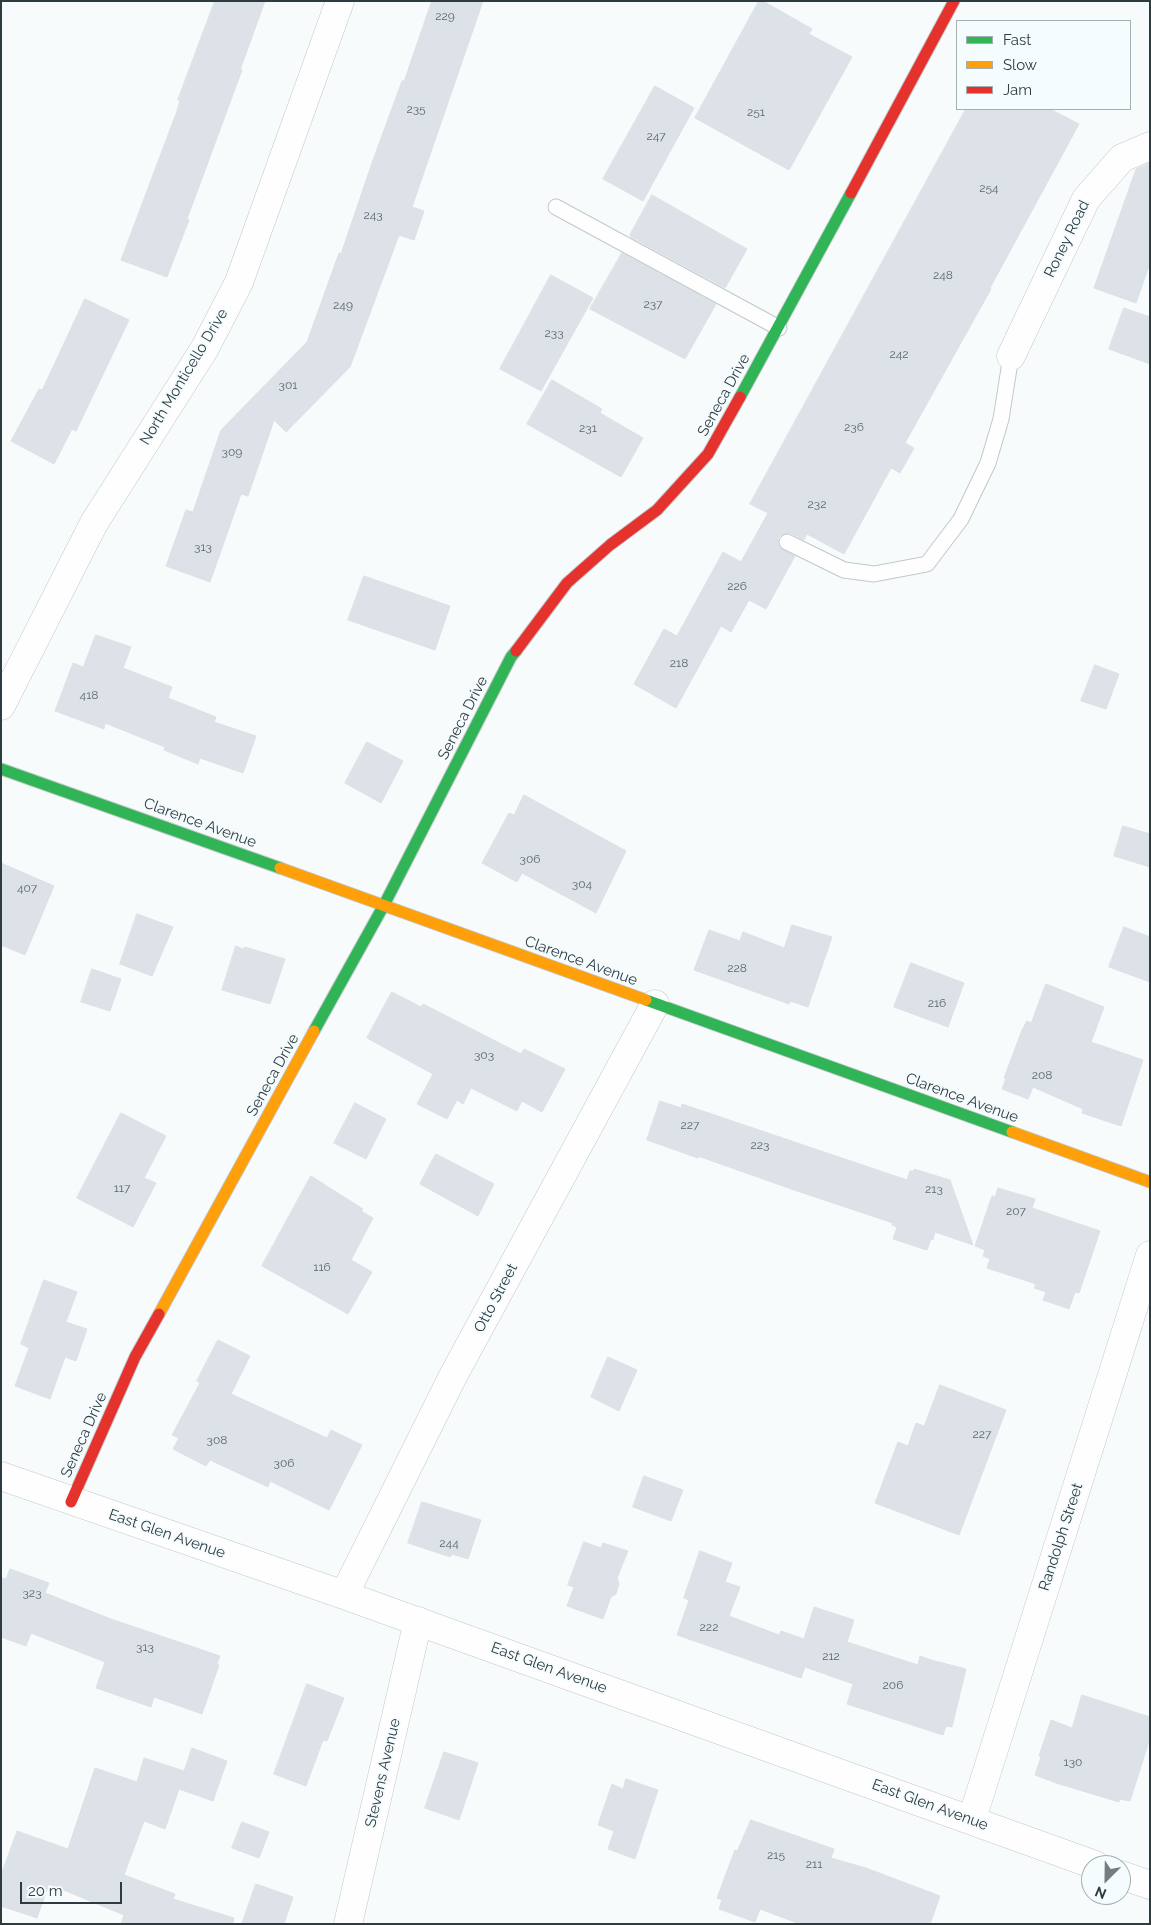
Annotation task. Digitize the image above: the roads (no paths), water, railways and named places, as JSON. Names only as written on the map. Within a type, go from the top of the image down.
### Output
[{"type":"street","name":"North Monticello Drive","points":[[1,706],[94,524],[205,348],[239,282],[340,1]]},
{"type":"street","name":"Seneca Drive","points":[[71,1502],[135,1357],[384,905],[511,657],[567,583],[610,545],[658,510],[708,454],[779,328],[954,1]]},
{"type":"street","name":"Roney Road","points":[[1011,356],[1086,199],[1122,158],[1150,146]]},
{"type":"street","name":"Clarence Avenue","points":[[1,769],[384,905],[1150,1182]]},
{"type":"street","name":"Otto Street","points":[[344,1595],[453,1376],[655,1004]]},
{"type":"street","name":"Randolph Street","points":[[972,1820],[1150,1255]]},
{"type":"street","name":"East Glen Avenue","points":[[1,1476],[71,1502],[344,1595],[1081,1860]]},
{"type":"street","name":"Stevens Avenue","points":[[348,1924],[418,1622]]},
{"type":"street","points":[[1131,1878],[1150,1885]]},
{"type":"lane","points":[[556,207],[779,328]]},
{"type":"lane","points":[[787,542],[844,570],[874,574],[927,564],[961,519],[988,463],[1001,419],[1011,356]]}]
